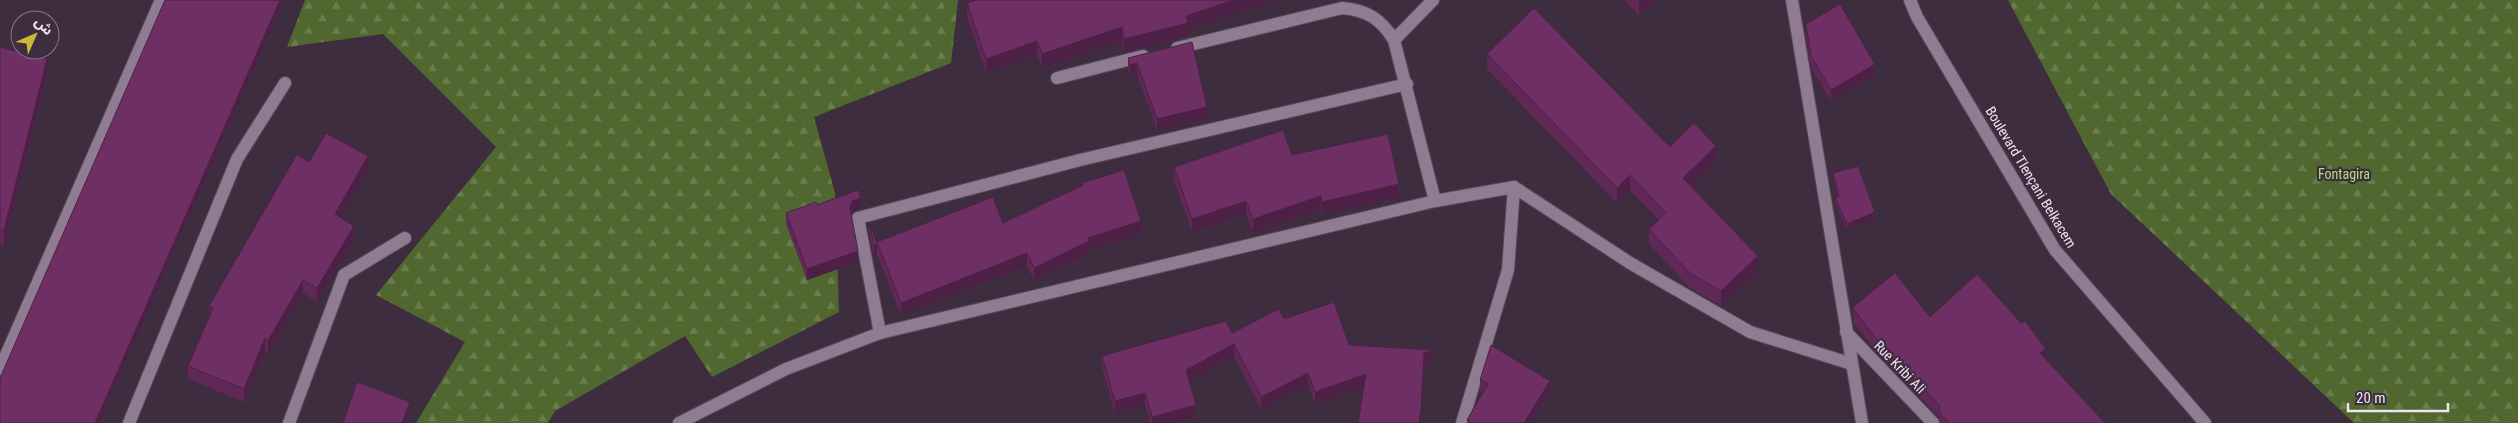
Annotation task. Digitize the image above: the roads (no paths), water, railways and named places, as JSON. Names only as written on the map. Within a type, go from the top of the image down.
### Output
[{"type":"street","points":[[0,369],[161,0]]},
{"type":"street","points":[[1394,40],[1434,0]]},
{"type":"street","points":[[1792,0],[1862,423]]},
{"type":"street","name":"Boulevard Tlençani Belkacem","points":[[1910,0],[1917,17],[2055,250],[2205,423]]},
{"type":"street","points":[[1057,78],[1342,8],[1355,9],[1373,16],[1388,29],[1394,40],[1407,84],[1435,200]]},
{"type":"street","points":[[129,423],[237,159],[285,83]]},
{"type":"street","points":[[880,333],[858,218],[1080,160],[1407,84]]},
{"type":"street","points":[[679,423],[786,369],[880,333],[1435,200],[1514,187],[1630,263],[1750,332],[1852,364]]},
{"type":"street","points":[[1462,423],[1508,270],[1514,187]]},
{"type":"street","points":[[289,423],[344,275],[405,238]]},
{"type":"street","name":"Rue Kribi Ali","points":[[1846,332],[1933,423]]},
{"type":"park label","name":"Fontagira","points":[[2344,174]]}]
